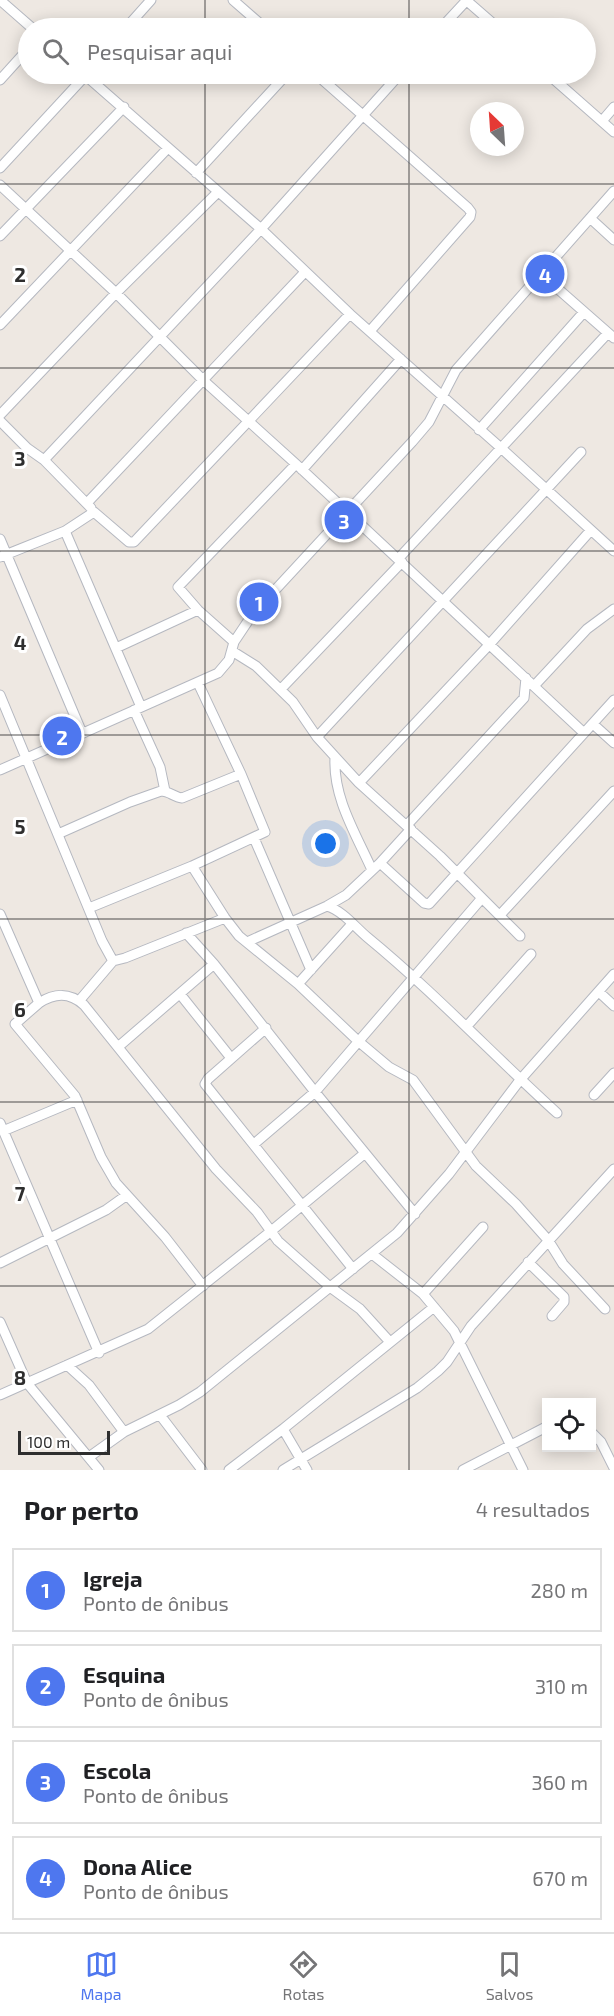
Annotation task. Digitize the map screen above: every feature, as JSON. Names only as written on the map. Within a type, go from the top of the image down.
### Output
[{"type":"street","points":[[0,0],[21,18]]},
{"type":"street","points":[[135,18],[151,0]]},
{"type":"street","points":[[233,0],[254,18]]},
{"type":"street","points":[[450,18],[466,0],[487,18]]},
{"type":"street","points":[[0,80],[18,60]]},
{"type":"street","points":[[0,168],[77,84]]},
{"type":"street","points":[[98,84],[261,229],[350,314],[614,550]]},
{"type":"street","points":[[196,173],[278,84]]},
{"type":"street","points":[[327,84],[471,212],[470,217],[370,332]]},
{"type":"street","points":[[44,460],[261,229],[391,84]]},
{"type":"street","points":[[559,84],[614,132]]},
{"type":"street","points":[[0,236],[124,107]]},
{"type":"street","points":[[602,121],[614,107]]},
{"type":"street","points":[[0,325],[168,148]]},
{"type":"street","points":[[0,185],[116,293],[203,380],[584,733]]},
{"type":"street","points":[[0,770],[218,673],[229,660],[233,646],[260,605],[412,442],[429,422],[456,370],[614,191]]},
{"type":"street","points":[[0,415],[116,293],[218,192]]},
{"type":"street","points":[[590,218],[614,240]]},
{"type":"street","points":[[87,503],[305,272]]},
{"type":"street","points":[[281,689],[501,448],[611,336],[541,274]]},
{"type":"street","points":[[479,430],[584,312]]},
{"type":"street","points":[[0,421],[27,448],[44,460],[94,512],[129,542],[134,543],[350,314]]},
{"type":"street","points":[[402,359],[299,467],[178,587],[233,646],[294,702],[317,737],[359,783],[409,827],[520,936]]},
{"type":"street","points":[[317,737],[581,452]]},
{"type":"street","points":[[3,555],[65,531],[94,512]]},
{"type":"street","points":[[359,783],[488,646],[591,530]]},
{"type":"street","points":[[65,531],[116,648],[160,767],[165,791]]},
{"type":"street","points":[[0,540],[3,555],[82,733]]},
{"type":"street","points":[[534,686],[587,629],[614,609]]},
{"type":"street","points":[[116,648],[198,610]]},
{"type":"street","points":[[247,942],[346,895],[380,863],[409,827],[524,698],[526,678]]},
{"type":"street","points":[[88,908],[192,866],[262,835],[265,831],[198,683]]},
{"type":"street","points":[[524,698],[544,695]]},
{"type":"street","points":[[1,698],[88,908],[113,961]]},
{"type":"street","points":[[380,863],[426,904],[429,904],[614,700]]},
{"type":"street","points":[[593,724],[614,743]]},
{"type":"street","points":[[335,758],[339,796],[372,870]]},
{"type":"street","points":[[58,834],[130,802],[165,791],[182,798],[241,774]]},
{"type":"street","points":[[500,915],[614,790]]},
{"type":"street","points":[[254,838],[311,970]]},
{"type":"street","points":[[192,866],[235,932],[298,984],[389,1067],[412,1080],[476,1166],[516,1204],[548,1240],[563,1264],[605,1309]]},
{"type":"street","points":[[298,984],[349,921],[346,895]]},
{"type":"street","points":[[254,1144],[315,1092],[482,898]]},
{"type":"street","points":[[327,906],[349,921],[467,1026],[520,1080],[557,1113]]},
{"type":"street","points":[[0,914],[39,1003]]},
{"type":"street","points":[[79,1001],[113,961],[225,918]]},
{"type":"street","points":[[186,933],[214,964],[364,1154],[415,1214]]},
{"type":"street","points":[[467,1026],[531,954]]},
{"type":"street","points":[[118,1047],[214,964]]},
{"type":"street","points":[[89,1457],[124,1432],[179,1406],[216,1380],[397,1233],[467,1152],[520,1080],[614,974]]},
{"type":"street","points":[[599,992],[614,1006]]},
{"type":"street","points":[[203,1286],[165,1237],[108,1172],[77,1100],[15,1024],[39,1003],[55,995],[64,994],[79,1001],[216,1169],[257,1212],[270,1233],[330,1287],[360,1309],[390,1342]]},
{"type":"street","points":[[180,994],[231,1058]]},
{"type":"street","points":[[266,1028],[205,1084],[353,1269]]},
{"type":"street","points":[[594,1095],[614,1073]]},
{"type":"street","points":[[77,1100],[2,1127],[99,1353]]},
{"type":"street","points":[[0,1395],[99,1353],[148,1329],[270,1233],[364,1154]]},
{"type":"street","points":[[283,1470],[422,1384],[447,1362],[471,1326],[614,1169]]},
{"type":"street","points":[[0,1263],[106,1210],[127,1195]]},
{"type":"street","points":[[423,1294],[483,1227]]},
{"type":"street","points":[[372,1254],[423,1294],[454,1331],[523,1470]]},
{"type":"street","points":[[528,1263],[564,1297],[564,1302],[552,1316]]},
{"type":"street","points":[[229,1470],[283,1430],[434,1307]]},
{"type":"street","points":[[0,1322],[27,1383],[99,1470]]},
{"type":"street","points":[[81,1359],[89,1385]]},
{"type":"street","points":[[67,1365],[89,1385],[124,1432]]},
{"type":"street","points":[[160,1416],[202,1470]]},
{"type":"street","points":[[463,1470],[542,1429]]},
{"type":"street","points":[[283,1430],[307,1470]]},
{"type":"street","points":[[596,1438],[601,1442],[614,1468]]},
{"type":"place","name":"Dona Alice","points":[[545,274]]},
{"type":"place","name":"Escola","points":[[344,520]]},
{"type":"place","name":"Igreja","points":[[259,602]]},
{"type":"place","name":"Esquina","points":[[62,736]]}]
